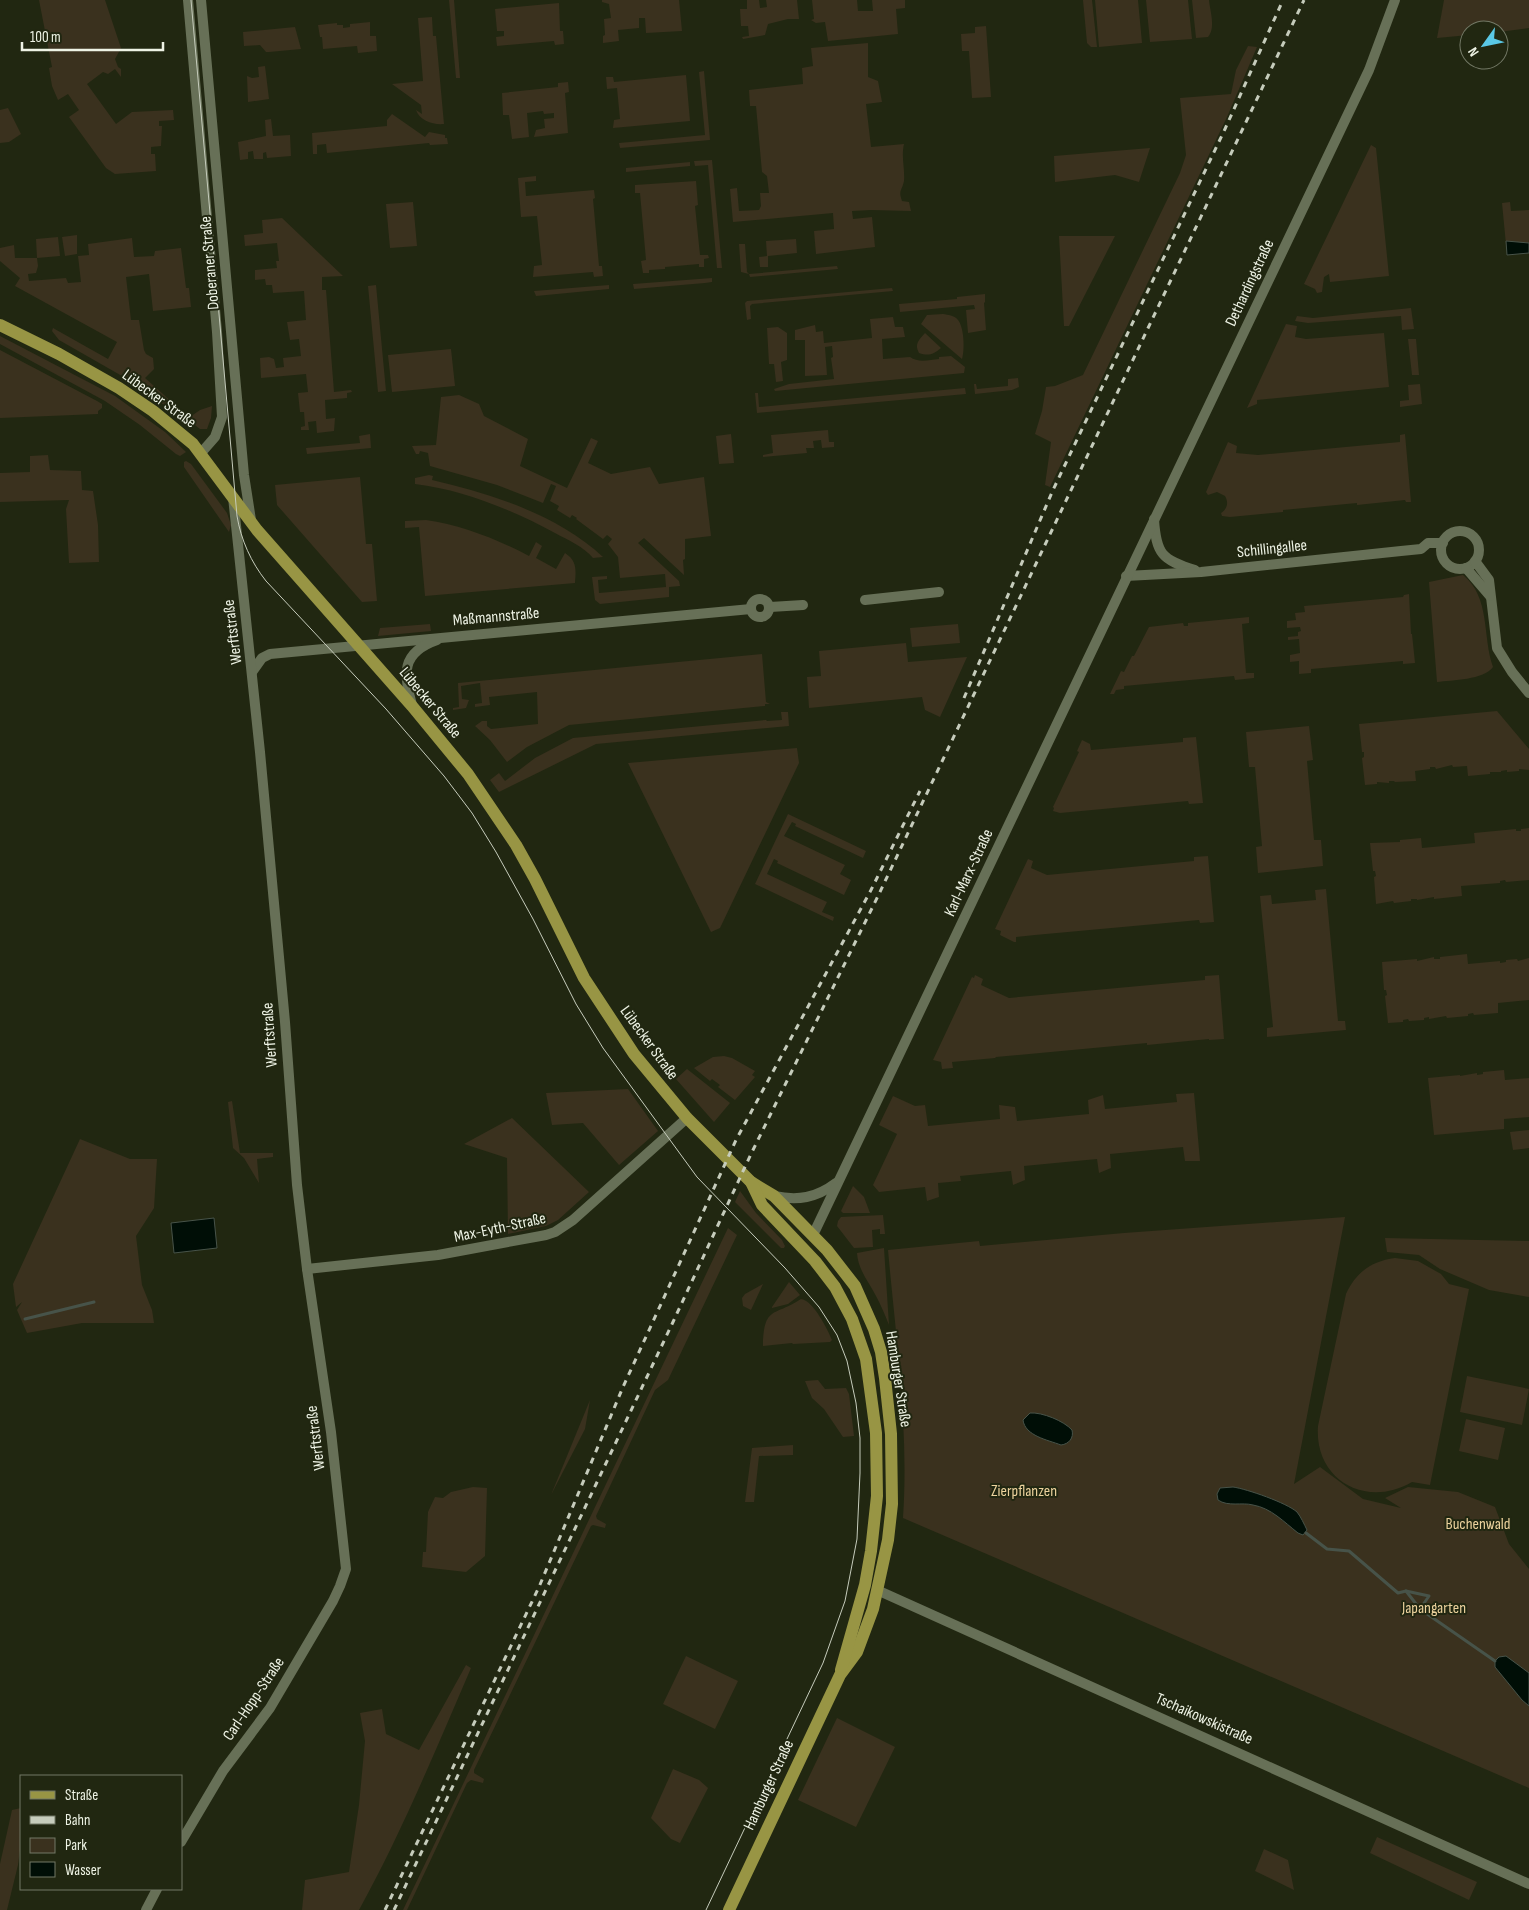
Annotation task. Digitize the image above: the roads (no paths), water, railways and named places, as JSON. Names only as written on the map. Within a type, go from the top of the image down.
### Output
[{"type":"main road","name":"Lübecker Straße","points":[[0,325],[59,354],[119,388],[153,411],[201,453],[252,524],[412,706],[468,774],[501,821],[535,879],[574,959],[598,1001],[634,1054],[687,1118],[751,1182],[774,1196],[813,1235]]},
{"type":"main road","name":"Lübecker Straße","points":[[751,1182],[762,1205],[802,1247]]},
{"type":"main road","points":[[802,1247],[813,1235]]},
{"type":"main road","name":"Hamburger Straße","points":[[813,1235],[841,1266],[871,1319],[881,1352],[891,1434],[892,1484],[888,1540],[871,1615],[858,1652],[840,1675]]},
{"type":"main road","name":"Hamburger Straße","points":[[729,1910],[840,1675],[865,1585],[875,1521],[878,1473],[875,1425],[866,1359],[860,1339],[842,1299],[827,1275],[802,1247]]},
{"type":"main road","name":"Tschaikowskistraße","points":[[865,1585],[877,1590]]},
{"type":"street","name":"Doberaner Straße","points":[[188,0],[217,332],[222,416],[215,438],[201,453]]},
{"type":"street","name":"Doberaner Straße","points":[[201,0],[245,484],[252,524]]},
{"type":"street","name":"Dethardingstraße","points":[[1126,576],[1369,70],[1395,0]]},
{"type":"street","name":"Werftstraße","points":[[233,498],[252,672],[285,1022],[297,1185],[307,1270],[331,1432],[346,1569]]},
{"type":"street","points":[[1154,518],[1157,544],[1169,561],[1201,572]]},
{"type":"street","points":[[1457,531],[1468,532],[1476,540],[1479,551],[1475,561],[1466,568],[1459,568],[1451,566],[1444,560],[1442,547],[1452,533],[1457,531]]},
{"type":"street","name":"Schillingallee","points":[[1126,576],[1201,572],[1421,549],[1430,552],[1442,547]]},
{"type":"street","points":[[1475,561],[1489,580],[1498,648],[1512,672],[1529,693]]},
{"type":"street","points":[[1466,568],[1490,596]]},
{"type":"street","name":"Karl-Marx-Straße","points":[[813,1235],[1126,576]]},
{"type":"street","points":[[866,600],[939,592]]},
{"type":"street","name":"Maßmannstraße","points":[[252,672],[262,658],[271,654],[358,644],[751,608],[752,604],[758,599],[766,600],[770,607],[803,605]]},
{"type":"street","points":[[412,706],[406,681],[408,663],[420,648],[445,637]]},
{"type":"street","name":"Max-Eyth-Straße","points":[[307,1270],[438,1255],[546,1236],[573,1220],[687,1118]]},
{"type":"street","points":[[774,1196],[791,1199],[806,1198],[819,1194],[838,1182]]},
{"type":"street","name":"Carl-Hopp-Straße","points":[[182,1840],[224,1771],[270,1708],[333,1601],[346,1569]]},
{"type":"street","name":"Tschaikowskistraße","points":[[877,1590],[1529,1884]]},
{"type":"street","points":[[146,1910],[156,1890]]},
{"type":"water","points":[[1506,241],[1529,243],[1529,253],[1507,255]]},
{"type":"water","points":[[214,1218],[217,1248],[174,1253],[171,1223]]},
{"type":"water","points":[[1030,1413],[1046,1416],[1064,1423],[1072,1430],[1070,1440],[1061,1445],[1032,1434],[1023,1420]]},
{"type":"water","points":[[1233,1487],[1248,1490],[1292,1508],[1297,1512],[1307,1530],[1303,1535],[1298,1533],[1266,1509],[1249,1504],[1231,1504],[1218,1500],[1217,1494],[1220,1488]]},
{"type":"water","points":[[1506,1656],[1529,1673],[1529,1706],[1495,1667],[1495,1661],[1499,1657]]},
{"type":"waterway","points":[[25,1319],[94,1302]]},
{"type":"waterway","points":[[1306,1533],[1327,1549],[1349,1551],[1398,1593],[1406,1591],[1420,1609],[1495,1661]]},
{"type":"waterway","points":[[1406,1591],[1429,1596],[1420,1609]]},
{"type":"tram line","points":[[191,0],[237,516],[247,550],[266,581],[386,709],[444,776],[472,813],[533,919],[576,1004],[603,1048],[697,1177],[785,1268],[819,1307],[837,1335],[847,1361],[856,1403],[860,1438],[860,1473],[857,1539],[845,1601],[823,1663],[706,1910]]},
{"type":"railway","points":[[964,698],[1053,490],[1225,129],[1283,0]]},
{"type":"railway","points":[[394,1910],[751,1154],[879,894],[1304,0]]},
{"type":"railway","points":[[385,1910],[539,1587],[623,1387],[736,1140],[871,890],[920,791]]},
{"type":"park label","name":"Zierpflanzen","points":[[1024,1491]]},
{"type":"park label","name":"Buchenwald","points":[[1478,1524]]},
{"type":"park label","name":"Japangarten","points":[[1434,1608]]}]
